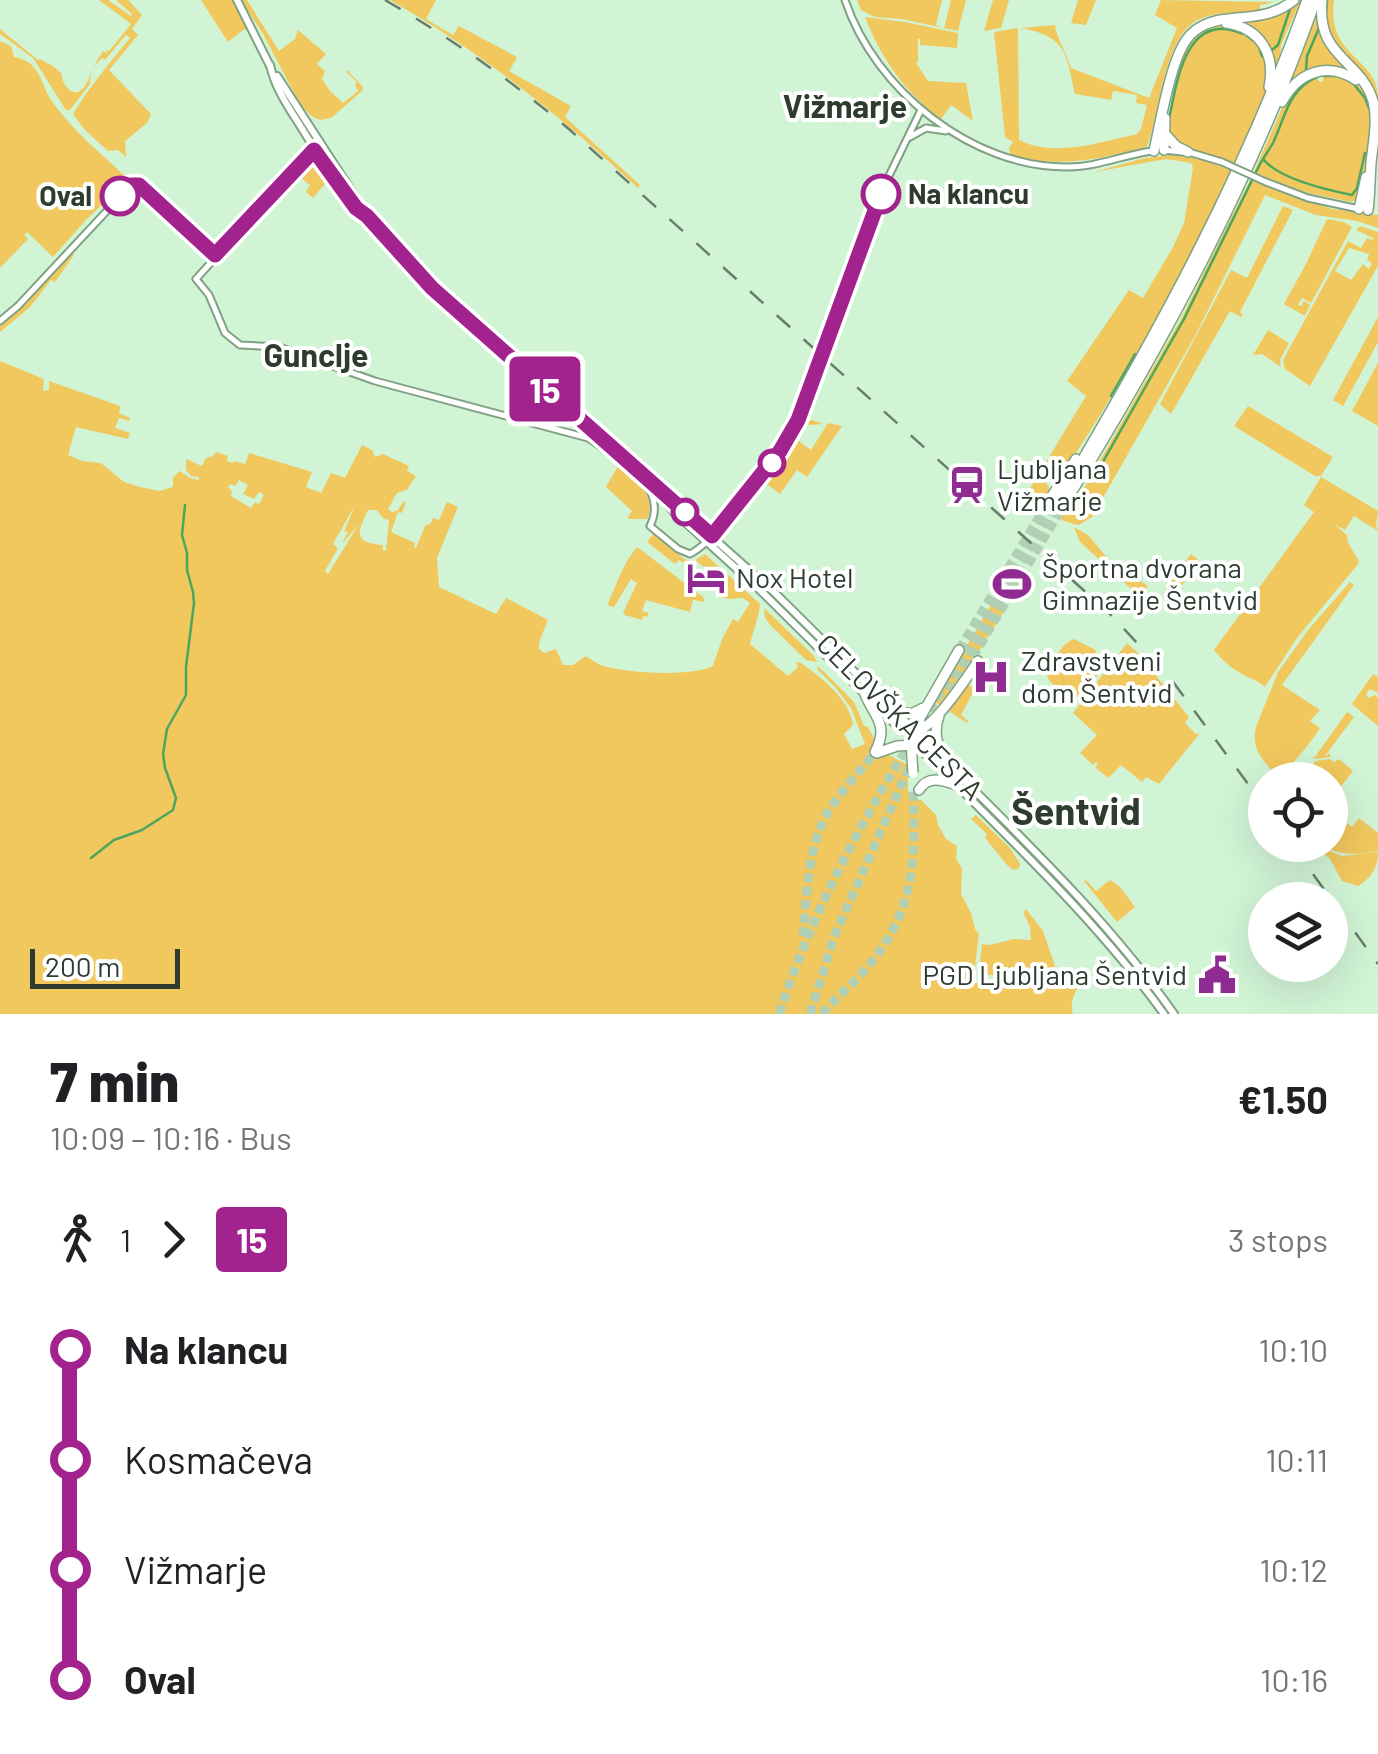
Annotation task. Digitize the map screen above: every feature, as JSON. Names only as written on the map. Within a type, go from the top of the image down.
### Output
[{"type":"highway","points":[[1159,150],[1160,119],[1182,48],[1191,34],[1226,19],[1264,16],[1294,0]]},
{"type":"highway","points":[[1307,0],[1261,128],[1198,255],[1130,379],[1120,387],[1060,504],[1133,392],[1205,260],[1319,0]]},
{"type":"highway","points":[[1319,0],[1322,26],[1330,44],[1373,100],[1376,115],[1371,209]]},
{"type":"highway","points":[[1208,24],[1241,26],[1256,35],[1266,49],[1271,63],[1270,80],[1260,110],[1261,128]]},
{"type":"highway","points":[[1261,128],[1275,118],[1291,88],[1309,74],[1340,72],[1366,87]]},
{"type":"highway","points":[[1159,150],[1165,133],[1166,100]]},
{"type":"highway","points":[[1165,133],[1188,152]]},
{"type":"highway","points":[[1371,209],[1372,160]]},
{"type":"highway","points":[[957,785],[932,780],[918,788],[912,758],[921,716],[960,650]]},
{"type":"highway","points":[[864,692],[879,720],[880,750],[917,739],[978,661]]},
{"type":"highway","points":[[893,710],[911,714],[930,701]]},
{"type":"highway","points":[[942,709],[936,736],[948,765]]},
{"type":"highway","points":[[900,722],[917,739]]},
{"type":"main road","name":"CELOVŠKA CESTA","points":[[236,0],[283,98],[356,208],[432,288],[649,481],[864,692],[900,722]]},
{"type":"main road","name":"CELOVŠKA CESTA","points":[[709,538],[813,629],[893,710],[900,722]]},
{"type":"main road","name":"CELOVŠKA CESTA","points":[[917,739],[948,765],[1082,900],[1174,1014]]},
{"type":"main road","name":"CELOVŠKA CESTA","points":[[917,739],[1088,919],[1164,1014]]},
{"type":"street","points":[[845,0],[866,44],[921,110],[938,124],[1007,159],[1047,166],[1087,166],[1159,150],[1188,152],[1308,198],[1371,209]]},
{"type":"street","points":[[317,146],[196,279],[209,295],[230,340],[240,345],[279,347],[376,380],[588,438],[650,492],[654,501],[652,523],[686,554],[694,553],[709,538],[780,451],[802,410],[885,184],[921,110]]},
{"type":"street","points":[[905,144],[926,128],[961,136]]},
{"type":"street","points":[[0,321],[131,185],[144,188],[215,255]]},
{"type":"shaded area","points":[[99,0],[108,0],[131,16],[116,0],[128,0],[142,15],[132,29],[138,35],[109,70],[151,114],[147,123],[125,141],[126,157],[118,150],[108,151],[73,114],[130,38],[126,35],[105,60],[102,58],[93,67],[103,51],[107,54],[106,50],[131,24]]},
{"type":"shaded area","points":[[201,0],[233,0],[248,28],[228,42]]},
{"type":"shaded area","points":[[241,0],[247,0],[279,51],[295,39],[298,30],[326,54],[317,64],[325,71],[322,79],[343,103],[358,91],[357,82],[347,70],[363,87],[362,91],[331,118],[313,117],[301,106]]},
{"type":"shaded area","points":[[390,0],[436,0],[426,19],[453,35],[459,26],[515,56],[509,71],[571,106],[565,117],[640,185],[638,188],[520,87]]},
{"type":"shaded area","points":[[857,0],[942,0],[936,25],[944,28],[949,0],[966,0],[958,31],[875,17],[861,10]]},
{"type":"shaded area","points":[[993,0],[1009,0],[1001,28],[984,31]]},
{"type":"shaded area","points":[[1078,0],[1096,0],[1086,25],[1071,23]]},
{"type":"shaded area","points":[[1161,0],[1274,2],[1260,5],[1260,12],[1203,18],[1185,31],[1169,61],[1147,147],[1080,161],[1011,157],[1009,148],[1013,142],[1005,137],[994,32],[1018,28],[1019,140],[1047,148],[1093,144],[1137,134],[1147,105],[1136,103],[1137,95],[1113,91],[1111,100],[1075,94],[1062,49],[1048,36],[1021,28],[1055,25],[1071,68],[1149,98],[1177,28],[1155,15]]},
{"type":"shaded area","points":[[1301,0],[1274,71],[1268,45],[1230,21]]},
{"type":"shaded area","points":[[1324,0],[1334,0],[1338,34],[1370,74],[1378,98],[1333,41]]},
{"type":"shaded area","points":[[1318,13],[1350,72],[1339,69],[1290,84]]},
{"type":"shaded area","points":[[865,17],[958,33],[957,48],[920,45],[918,39],[916,63],[928,81],[966,83],[973,121],[951,105],[941,119],[916,98],[887,60]]},
{"type":"shaded area","points":[[1221,25],[1243,30],[1244,36],[1250,34],[1263,47],[1269,78],[1235,164],[1176,143],[1169,136],[1167,124],[1183,54],[1198,33]]},
{"type":"shaded area","points":[[0,29],[38,60],[61,72],[64,83],[73,92],[85,86],[91,70],[90,84],[70,110],[66,110],[33,58],[0,34]]},
{"type":"shaded area","points":[[0,41],[11,46],[14,57],[35,68],[61,114],[128,179],[53,257],[27,232],[24,235],[28,239],[0,268]]},
{"type":"shaded area","points":[[1324,73],[1360,86],[1372,112],[1363,183],[1351,202],[1295,190],[1254,172],[1285,101],[1300,82],[1316,76],[1323,81]]},
{"type":"shaded area","points":[[1171,155],[1201,159],[1232,171],[1112,395],[1067,467],[1057,480],[1046,483],[1048,498],[1071,511],[1181,319],[1250,180],[1332,209],[1378,215],[1378,228],[1316,215],[1265,195],[1195,336],[1092,517],[1079,525],[1044,508],[1029,490],[1086,396],[1067,381],[1129,290],[1143,298],[1173,247],[1184,223],[1193,168],[1191,163],[1166,159],[1094,172]]},
{"type":"shaded area","points":[[318,161],[348,201],[328,180],[313,198],[306,192],[310,185],[297,175]]},
{"type":"shaded area","points":[[1283,206],[1293,210],[1240,312],[1243,315],[1230,311],[1171,414],[1160,404],[1231,270],[1247,278]]},
{"type":"shaded area","points":[[1327,219],[1352,227],[1311,303],[1302,298],[1298,305],[1304,301],[1310,305],[1305,316],[1284,304]]},
{"type":"shaded area","points":[[1360,226],[1378,232],[1378,266],[1310,386],[1285,369],[1283,360],[1348,241],[1361,248],[1367,238],[1373,240],[1356,230]],"holes":[[[1349,248],[1369,254],[1369,269],[1363,264],[1351,280],[1335,271]]]},
{"type":"shaded area","points":[[72,253],[55,282],[51,280],[29,308],[0,332],[0,324]]},
{"type":"shaded area","points":[[1378,317],[1378,342],[1343,406],[1333,400]]},
{"type":"shaded area","points":[[1268,330],[1289,343],[1280,360],[1281,367],[1262,354],[1253,355]]},
{"type":"shaded area","points":[[0,361],[44,379],[43,391],[49,390],[49,381],[120,406],[119,413],[130,418],[119,418],[115,428],[130,433],[128,439],[76,427],[68,455],[101,463],[124,482],[140,487],[159,491],[173,487],[173,477],[180,471],[199,480],[186,470],[186,459],[202,466],[216,452],[228,456],[227,461],[233,463],[245,464],[249,453],[312,472],[306,487],[321,493],[331,473],[345,478],[362,445],[372,450],[375,457],[383,454],[409,466],[407,471],[416,476],[407,490],[397,493],[388,509],[397,511],[406,502],[391,532],[415,543],[416,548],[425,526],[433,518],[439,520],[447,502],[458,507],[437,558],[439,587],[496,614],[506,598],[548,620],[539,649],[544,653],[556,649],[563,665],[573,665],[586,656],[607,667],[646,672],[691,672],[713,666],[733,619],[738,622],[750,603],[743,598],[717,595],[721,591],[716,586],[723,579],[695,560],[705,554],[760,604],[750,644],[788,676],[799,662],[824,681],[851,715],[853,725],[844,734],[852,749],[865,744],[851,708],[818,666],[854,702],[876,742],[868,754],[876,758],[885,753],[908,765],[911,799],[921,800],[936,815],[946,839],[957,846],[956,858],[962,869],[961,894],[979,934],[973,982],[994,989],[1004,985],[1006,980],[1001,975],[987,975],[979,968],[982,944],[1031,940],[1023,912],[1026,909],[1043,931],[1057,972],[1062,977],[1082,976],[1072,1002],[1073,1014],[0,1014]],"holes":[[[239,480],[248,485],[243,494],[254,499],[259,492],[264,495],[259,504],[255,502],[251,508],[231,496],[228,487]],[[355,505],[342,544],[359,524],[328,574],[325,571],[338,548],[333,544]],[[368,510],[377,510],[389,520],[386,551],[383,545],[362,539],[360,530]]]},
{"type":"shaded area","points":[[1378,363],[1378,426],[1352,411]]},
{"type":"shaded area","points":[[1248,406],[1333,457],[1321,476],[1234,426]]},
{"type":"shaded area","points":[[812,420],[823,424],[807,425],[796,439],[811,450],[828,423],[842,426],[807,477],[797,470],[780,494],[764,482],[801,424]]},
{"type":"shaded area","points":[[618,466],[647,496],[647,519],[629,519],[632,511],[606,487]]},
{"type":"shaded area","points":[[1321,477],[1378,511],[1378,531],[1354,516],[1345,530],[1334,524],[1347,535],[1358,564],[1297,638],[1265,687],[1234,669],[1214,650],[1314,512],[1304,505]]},
{"type":"shaded area","points":[[1074,527],[1088,535],[1110,561],[1148,586],[1140,597],[1080,542]]},
{"type":"shaded area","points":[[654,533],[693,563],[689,567],[679,560],[675,564],[647,542]]},
{"type":"shaded area","points":[[637,547],[705,602],[693,600],[690,612],[646,600],[642,611],[649,613],[647,617],[642,620],[625,615],[637,583],[631,579],[614,607],[609,606]]},
{"type":"shaded area","points":[[1191,554],[1200,561],[1172,599],[1163,593]]},
{"type":"shaded area","points":[[1350,582],[1354,585],[1282,685],[1320,710],[1310,721],[1320,728],[1294,762],[1264,762],[1255,743],[1256,727],[1278,672]]},
{"type":"shaded area","points":[[992,603],[1004,611],[941,706],[934,701]]},
{"type":"shaded area","points":[[764,608],[817,662],[806,660],[771,626]]},
{"type":"shaded area","points":[[1074,639],[1094,649],[1103,660],[1094,681],[1078,697],[1058,688],[1047,676],[1056,656]]},
{"type":"shaded area","points":[[1127,643],[1189,717],[1185,723],[1196,734],[1200,733],[1159,784],[1146,777],[1142,782],[1121,765],[1108,778],[1095,767],[1096,762],[1093,765],[1080,753],[1097,735],[1073,713]]},
{"type":"shaded area","points":[[1373,674],[1378,677],[1378,693],[1370,689],[1366,694],[1368,698],[1378,698],[1378,726],[1352,704]]},
{"type":"shaded area","points":[[966,683],[975,689],[961,715],[967,723],[946,709]]},
{"type":"shaded area","points":[[1347,712],[1354,717],[1325,756],[1330,753],[1330,757],[1317,759],[1311,757],[1315,757]]},
{"type":"shaded area","points":[[976,815],[1010,848],[1019,868],[1008,866],[985,838],[987,834],[971,819]]},
{"type":"shaded area","points":[[1359,818],[1378,833],[1378,851],[1348,854],[1348,824],[1352,827]]},
{"type":"shaded area","points":[[1378,852],[1370,876],[1358,886],[1342,881],[1332,862],[1348,862],[1348,855]]},
{"type":"shaded area","points":[[1086,880],[1096,891],[1110,880],[1135,907],[1117,922]]},
{"type":"waterway","points":[[1326,10],[1327,0]]},
{"type":"waterway","points":[[1272,50],[1278,45],[1290,9]]},
{"type":"waterway","points":[[1306,70],[1307,56],[1319,28]]},
{"type":"waterway","points":[[1169,119],[1181,69],[1197,40],[1209,31],[1224,29],[1243,34]]},
{"type":"waterway","points":[[1246,35],[1258,44],[1262,56]]},
{"type":"waterway","points":[[1324,76],[1335,76]]},
{"type":"waterway","points":[[1096,474],[1184,319],[1289,105],[1300,89],[1317,77]]},
{"type":"waterway","points":[[1352,82],[1371,113]]},
{"type":"waterway","points":[[1263,159],[1292,178],[1352,195],[1365,153]]},
{"type":"waterway","points":[[1111,396],[1135,354]]},
{"type":"waterway","points":[[91,858],[114,840],[142,830],[173,810],[176,798],[163,754],[167,729],[186,695],[194,603],[182,535],[185,505]]},
{"type":"tunnel","points":[[959,650],[1050,499]]},
{"type":"tunnel","points":[[922,722],[1057,503]]},
{"type":"tunnel","points":[[952,692],[1063,506]]},
{"type":"tunnel","points":[[810,1014],[834,937],[915,754],[936,718]]},
{"type":"tunnel","points":[[779,1014],[837,873],[912,740]]},
{"type":"tunnel","points":[[803,936],[809,873],[820,828],[838,797],[875,752]]},
{"type":"tunnel","points":[[822,1014],[882,949],[903,906],[914,840],[913,789]]},
{"type":"railway","points":[[385,0],[481,61],[570,130],[1109,613],[1171,679],[1248,784]]},
{"type":"railway","points":[[1304,862],[1378,964]]},
{"type":"bus line","name":"15","points":[[120,196],[131,185],[144,188],[215,255],[314,150],[356,208],[432,288],[712,536],[760,478],[798,420],[881,194]]},
{"type":"place","name":"Na klancu","points":[[881,194]]},
{"type":"place","name":"Oval","points":[[120,196]]},
{"type":"place","name":"Ljubljana Vižmarje","points":[[967,485]]},
{"type":"place","name":"Nox Hotel","points":[[706,578]]},
{"type":"place","name":"Športna dvorana Gimnazije Šentvid","points":[[1012,584]]},
{"type":"place","name":"Zdravstveni dom Šentvid","points":[[991,677]]},
{"type":"place","name":"PGD Ljubljana Šentvid","points":[[1217,975]]},
{"type":"district","name":"Vižmarje","points":[[845,107]]},
{"type":"district","name":"Gunclje","points":[[316,356]]},
{"type":"district","name":"Šentvid","points":[[1076,812]]}]
